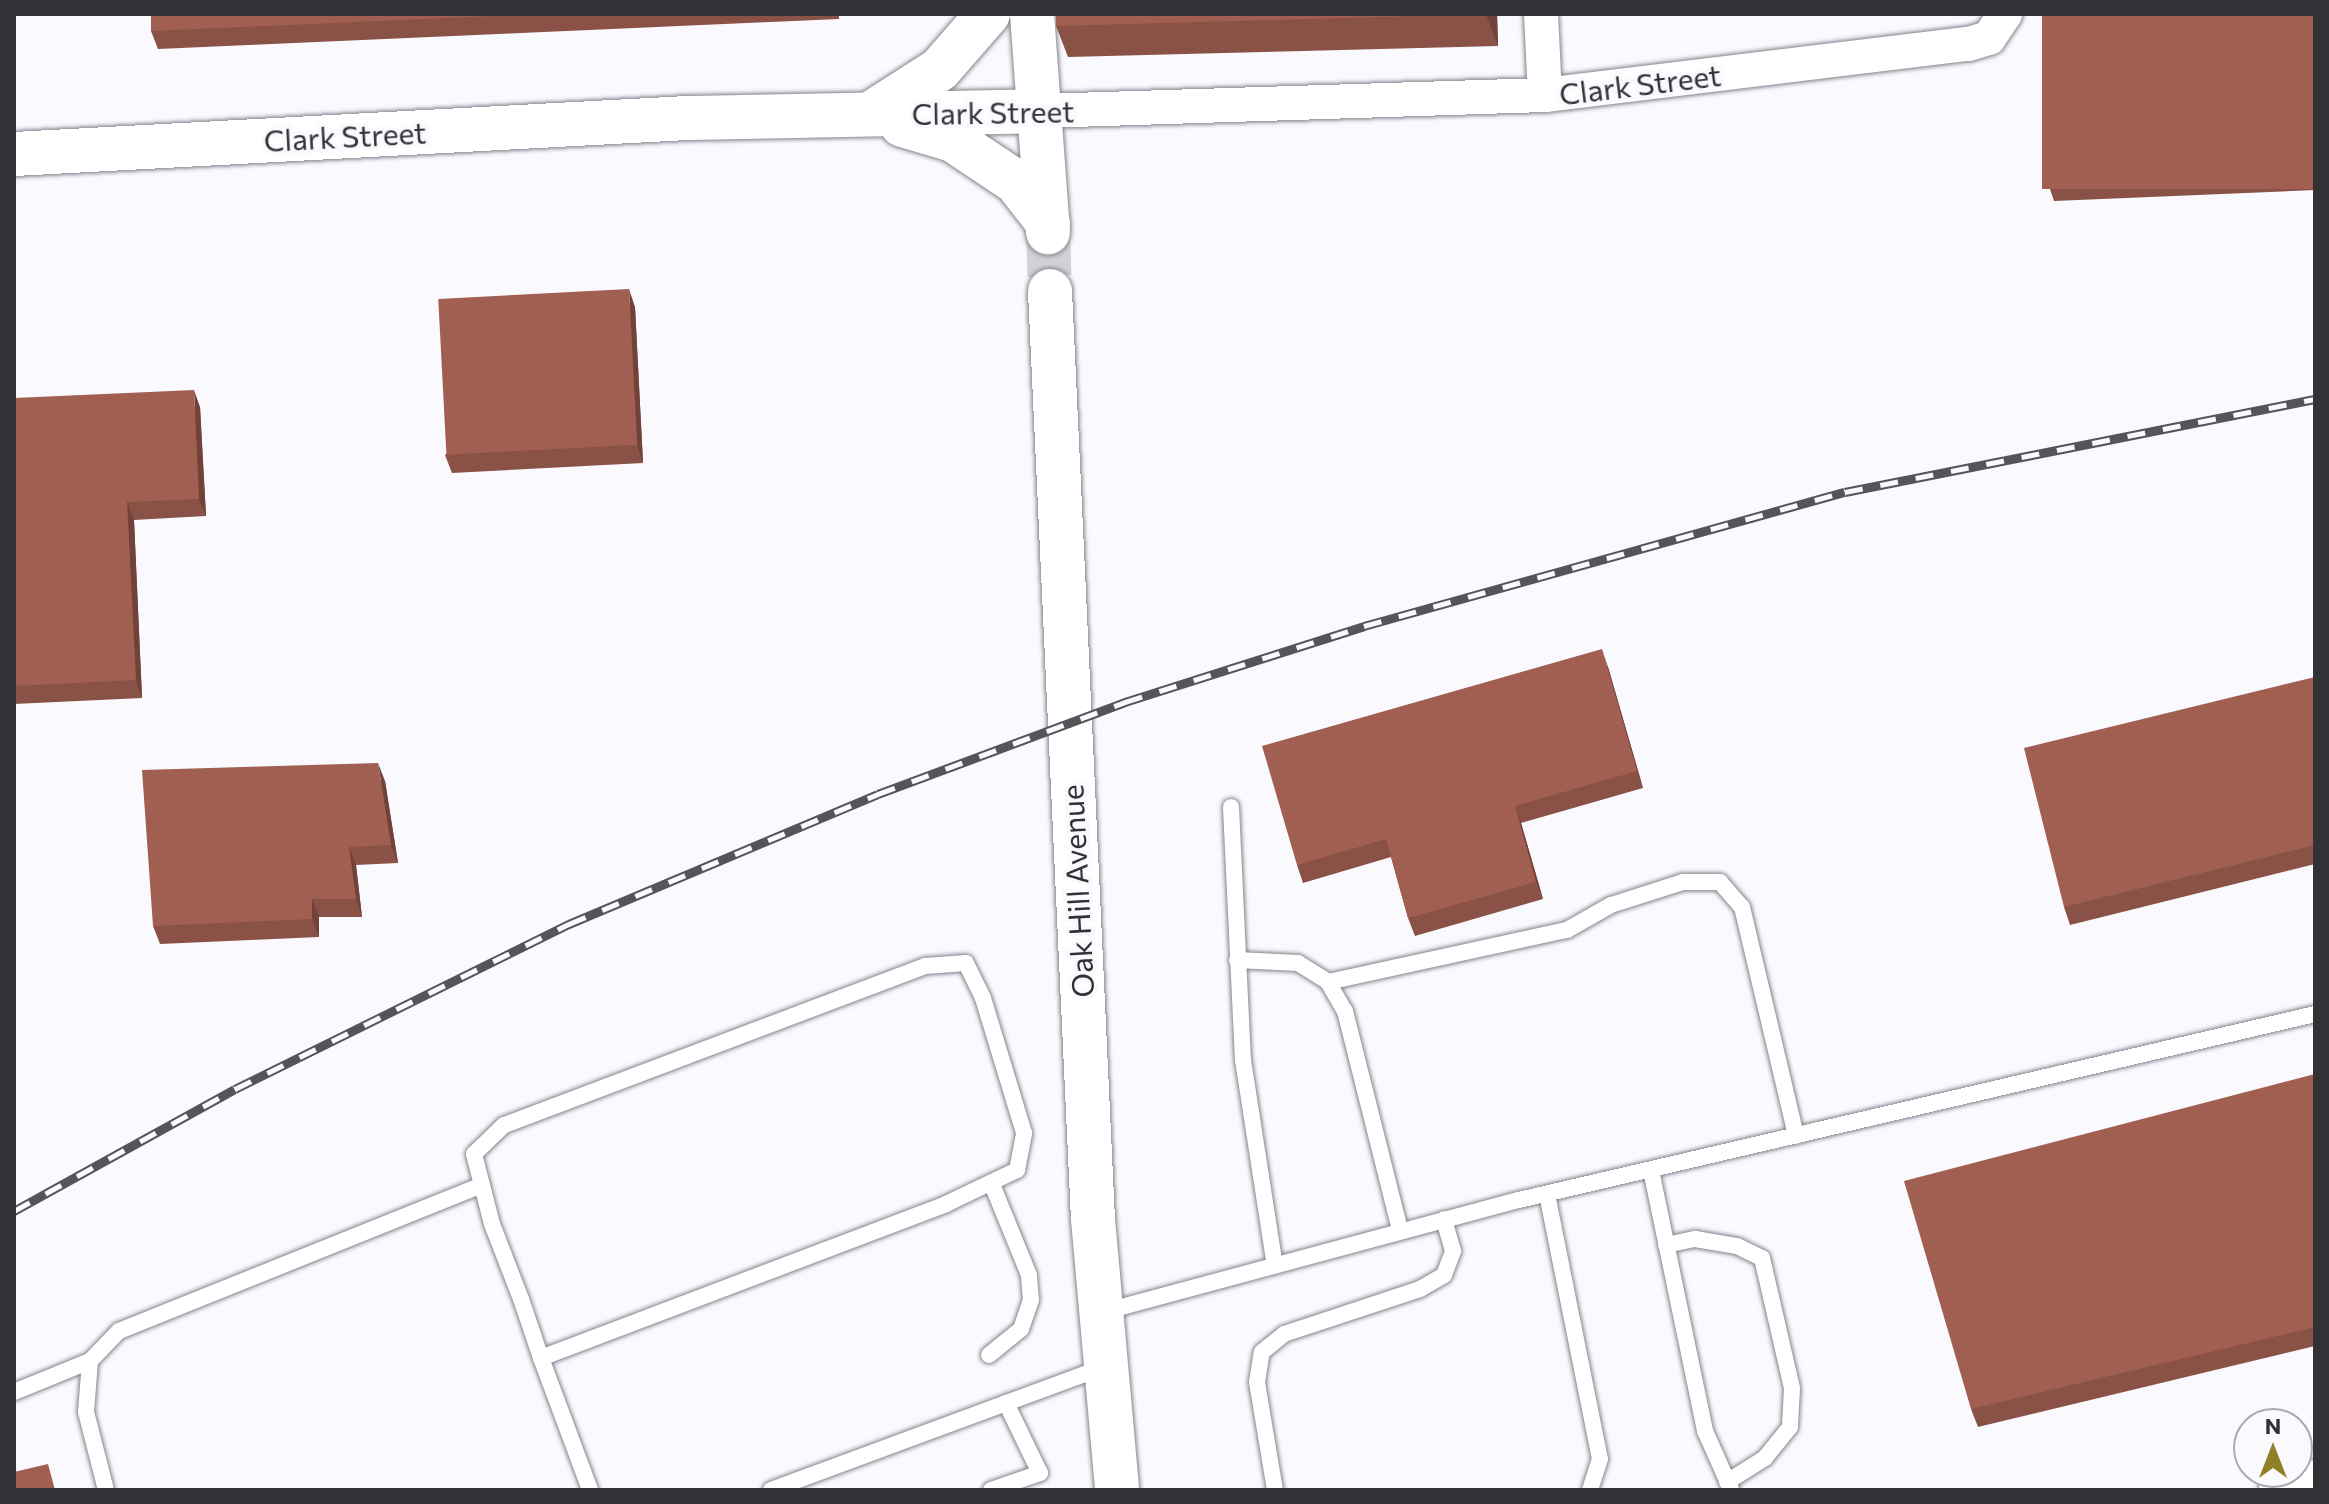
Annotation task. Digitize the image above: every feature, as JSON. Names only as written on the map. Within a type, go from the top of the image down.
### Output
[{"type":"street","points":[[870,114],[940,69],[988,14]]},
{"type":"street","points":[[870,114],[953,140],[1022,186],[1048,228],[1032,14]]},
{"type":"street","points":[[1541,14],[1545,95]]},
{"type":"street","name":"Clark Street","points":[[14,154],[688,118],[1041,111],[1545,95],[1969,44],[1989,38],[2005,14]]},
{"type":"street","name":"Oak Hill Avenue","points":[[1050,291],[1101,1313],[1117,1490]]},
{"type":"street","points":[[2281,1490],[2315,1482]]},
{"type":"lane","points":[[1231,807],[1243,1060],[1275,1266]]},
{"type":"lane","points":[[1328,982],[1567,930],[1611,905],[1683,882],[1720,882],[1742,907],[1796,1136]]},
{"type":"lane","points":[[1237,960],[1298,963],[1328,982],[1345,1011],[1400,1230]]},
{"type":"lane","points":[[541,1358],[1017,1170],[1024,1133],[983,998],[966,963],[925,966],[504,1125],[474,1154],[541,1358],[590,1490]]},
{"type":"lane","points":[[1101,1313],[1444,1219],[2315,1014]]},
{"type":"lane","points":[[1651,1170],[1666,1245],[1705,1431],[1729,1486],[1765,1458],[1790,1427],[1792,1388],[1762,1258],[1737,1246],[1695,1239],[1666,1245]]},
{"type":"lane","points":[[989,1355],[1021,1329],[1031,1300],[1029,1275],[991,1182]]},
{"type":"lane","points":[[14,1392],[90,1361],[119,1331],[482,1185]]},
{"type":"lane","points":[[1547,1194],[1600,1459],[1590,1490]]},
{"type":"lane","points":[[1275,1490],[1257,1382],[1262,1352],[1284,1334],[1420,1289],[1444,1275],[1453,1251],[1444,1219]]},
{"type":"lane","points":[[90,1361],[86,1412],[106,1490]]},
{"type":"lane","points":[[771,1490],[1106,1366]]},
{"type":"lane","points":[[1006,1403],[1040,1473],[1044,1490]]},
{"type":"lane","points":[[991,1490],[1040,1473]]},
{"type":"building","points":[[151,14],[538,14],[151,31]]},
{"type":"building","points":[[1056,14],[1486,14],[1056,26]]},
{"type":"building","points":[[2042,14],[2315,14],[2315,189],[2042,189]]},
{"type":"building","points":[[629,289],[637,445],[446,455],[438,299]]},
{"type":"building","points":[[194,390],[199,499],[127,502],[136,680],[14,686],[14,398]]},
{"type":"building","points":[[1602,649],[1637,771],[1515,806],[1536,882],[1408,918],[1386,839],[1297,865],[1262,746]]},
{"type":"building","points":[[2315,677],[2315,845],[2064,907],[2024,748]]},
{"type":"building","points":[[378,763],[391,845],[349,847],[356,899],[312,899],[312,919],[153,926],[142,770]]},
{"type":"building","points":[[2315,1074],[2315,1327],[1971,1409],[1904,1181]]},
{"type":"building","points":[[48,1464],[55,1490],[14,1490],[14,1472]]},
{"type":"tunnel","points":[[1048,232],[1050,291]]},
{"type":"railway","points":[[14,1211],[235,1089],[569,924],[878,794],[1125,702],[1364,626],[1845,492],[2315,399]]}]
